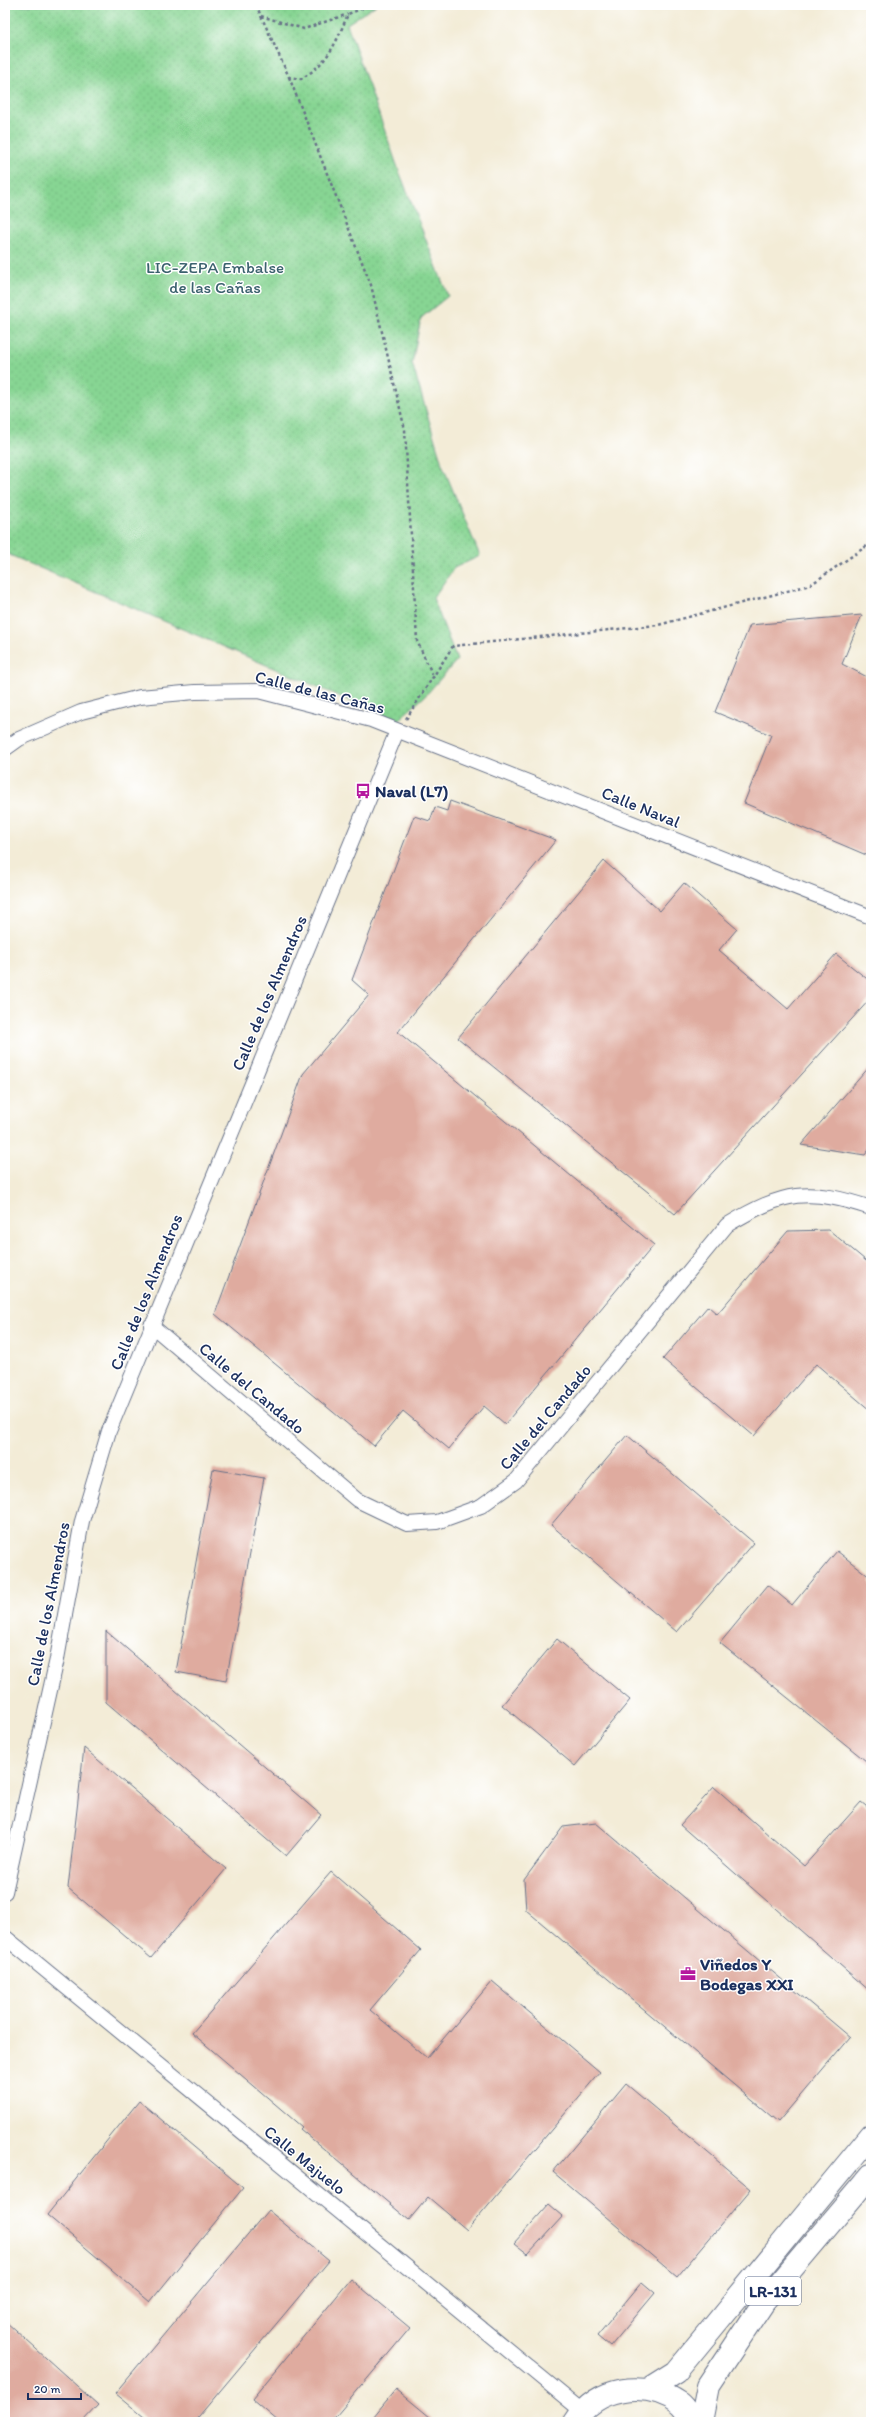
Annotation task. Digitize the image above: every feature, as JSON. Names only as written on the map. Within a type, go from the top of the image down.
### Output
[{"type":"main road","name":"LR-131","points":[[649,2389],[676,2372],[871,2135]]},
{"type":"main road","name":"LR-131","points":[[702,2422],[708,2386],[764,2302],[871,2176]]},
{"type":"main road","name":"LR-131","points":[[578,2416],[612,2391],[649,2389],[680,2403],[694,2422]]},
{"type":"street","name":"Calle de las Cañas","points":[[5,749],[19,740],[81,712],[140,697],[195,692],[258,691],[371,720],[398,731]]},
{"type":"street","name":"Calle Naval","points":[[398,731],[871,917]]},
{"type":"street","name":"Calle de los Almendros","points":[[5,1892],[57,1659],[82,1522],[109,1431],[151,1326],[398,731]]},
{"type":"street","name":"Calle del Candado","points":[[151,1326],[357,1500],[407,1524],[437,1522],[481,1506],[516,1482],[727,1225],[758,1206],[796,1194],[839,1198],[871,1208]]},
{"type":"street","name":"Calle Majuelo","points":[[5,1937],[578,2416]]},
{"type":"path","points":[[256,5],[289,76],[371,285],[405,430],[417,641],[434,678]]},
{"type":"path","points":[[261,16],[304,29],[371,5]]},
{"type":"path","points":[[289,76],[301,79],[319,68],[336,41],[348,14]]},
{"type":"path","points":[[398,731],[434,678],[453,646],[658,625],[810,585],[871,543]]},
{"type":"green space","name":"LIC-ZEPA Embalse de las Cañas","points":[[5,5],[376,5],[347,24],[399,171],[448,296],[421,318],[412,363],[442,464],[480,556],[454,568],[433,598],[457,660],[425,696],[397,721],[5,553]]},
{"type":"building","points":[[862,615],[842,664],[871,679],[871,857],[744,803],[771,735],[715,712],[750,625]]},
{"type":"building","points":[[450,801],[556,840],[398,1032],[654,1245],[505,1424],[484,1406],[449,1449],[403,1411],[374,1446],[215,1314],[303,1074],[369,995],[352,980],[414,816],[430,821],[435,807],[447,811]]},
{"type":"building","points":[[604,861],[660,911],[684,883],[737,929],[719,950],[788,1009],[836,954],[871,982],[871,998],[675,1214],[458,1038]]},
{"type":"building","points":[[871,1065],[871,1147],[865,1155],[801,1145]]},
{"type":"building","points":[[829,1230],[871,1265],[871,1411],[816,1364],[754,1436],[663,1359],[708,1306],[717,1314],[788,1231]]},
{"type":"building","points":[[627,1435],[754,1543],[677,1632],[551,1525]]},
{"type":"building","points":[[213,1469],[264,1478],[226,1681],[176,1672]]},
{"type":"building","points":[[837,1551],[871,1578],[871,1765],[720,1643],[768,1585],[792,1605]]},
{"type":"building","points":[[106,1631],[321,1815],[286,1856],[106,1702]]},
{"type":"building","points":[[557,1639],[630,1700],[575,1766],[502,1705]]},
{"type":"building","points":[[84,1748],[226,1869],[151,1958],[68,1888]]},
{"type":"building","points":[[714,1787],[804,1866],[861,1802],[871,1810],[871,1992],[680,1825]]},
{"type":"building","name":"Viñedos Y Bodegas XXI","points":[[596,1823],[850,2037],[778,2122],[526,1910],[524,1880],[563,1827]]},
{"type":"building","points":[[331,1872],[421,1950],[370,2010],[427,2058],[492,1981],[600,2072],[467,2230],[428,2197],[409,2220],[300,2129],[302,2127],[192,2033]]},
{"type":"building","points":[[626,2084],[751,2189],[677,2277],[553,2172]]},
{"type":"building","points":[[139,2101],[243,2188],[150,2302],[47,2215]]},
{"type":"building","points":[[549,2204],[563,2216],[528,2254],[514,2243]]},
{"type":"building","points":[[268,2210],[329,2261],[194,2422],[150,2422],[115,2393]]},
{"type":"building","points":[[351,2279],[410,2328],[331,2422],[279,2422],[252,2399]]},
{"type":"building","points":[[642,2282],[655,2293],[610,2347],[597,2336]]},
{"type":"building","points":[[5,2321],[98,2405],[82,2422],[5,2422]]},
{"type":"building","points":[[396,2389],[436,2422],[369,2422]]},
{"type":"place","name":"Naval (L7)","points":[[363,791]]},
{"type":"place","name":"Viñedos Y Bodegas XXI","points":[[688,1974]]}]
